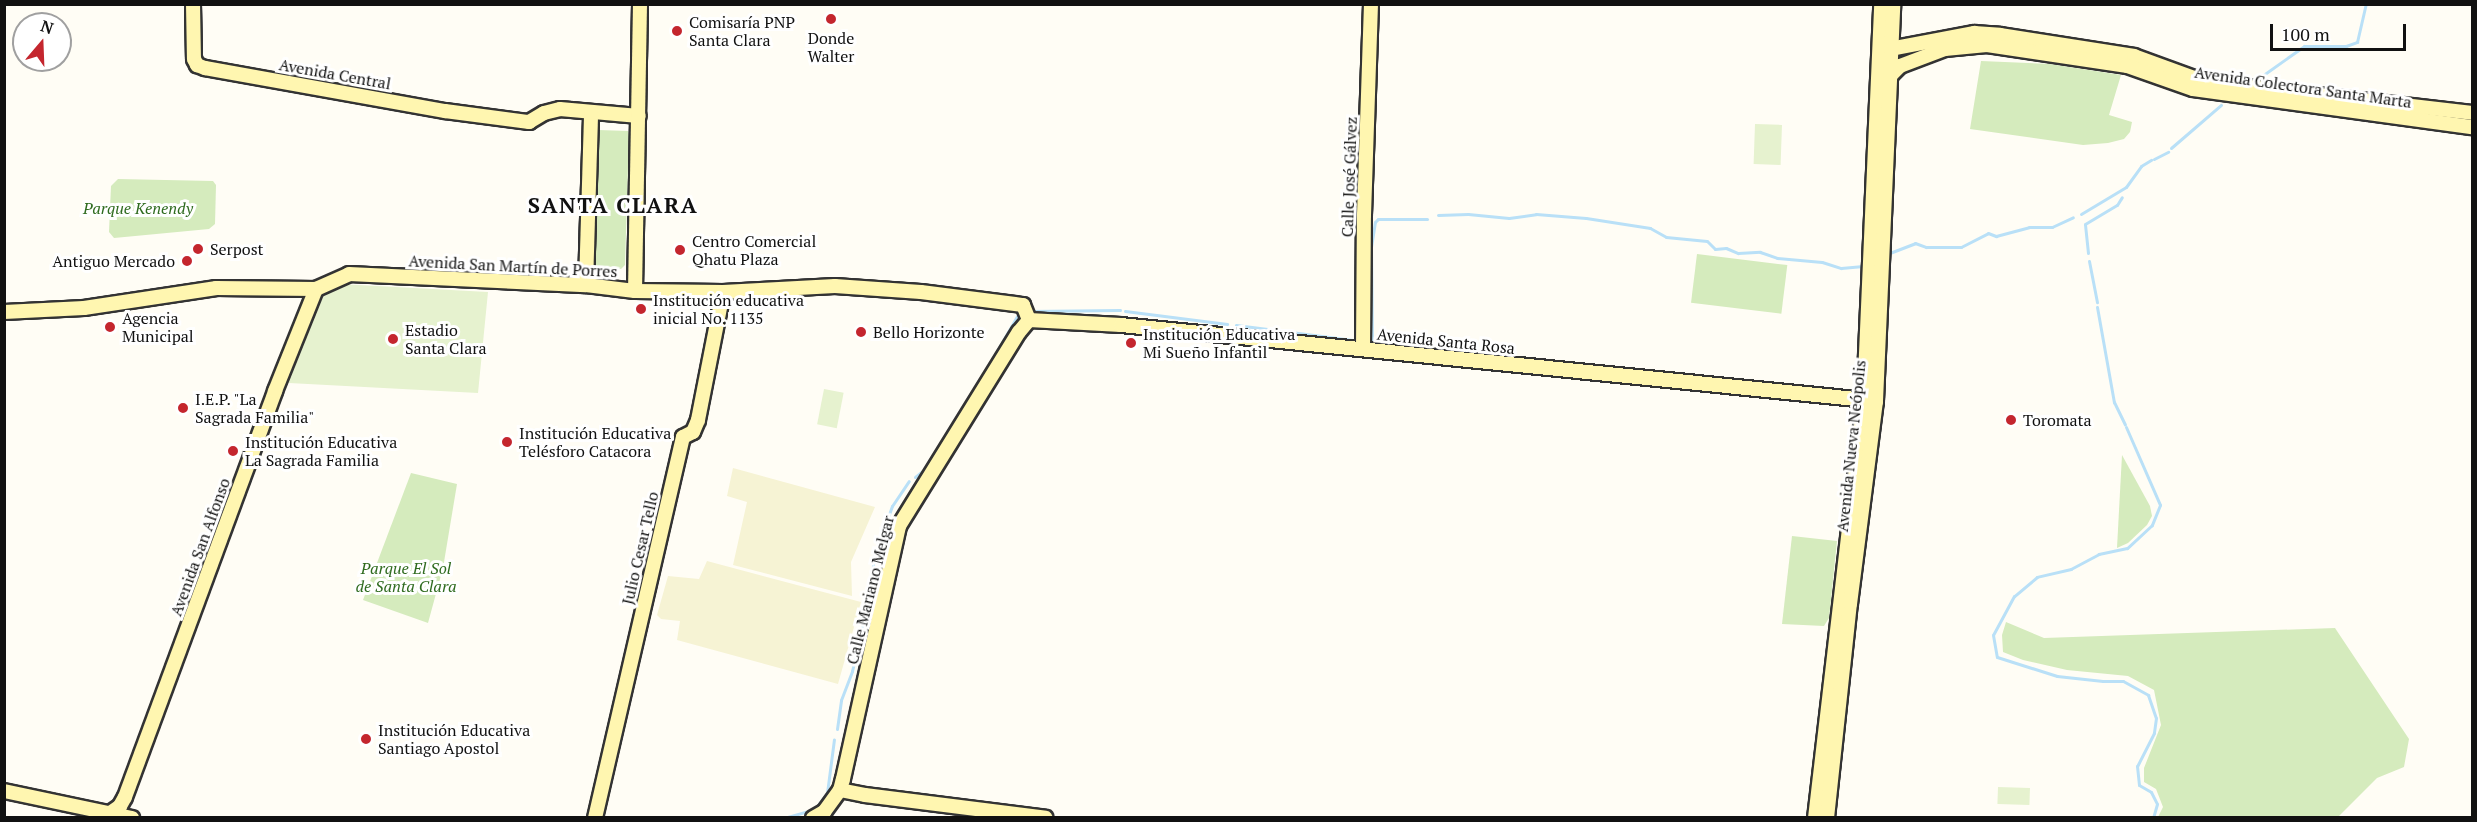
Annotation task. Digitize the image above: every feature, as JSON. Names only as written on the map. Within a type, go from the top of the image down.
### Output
[{"type":"street","name":"Avenida Central","points":[[193,4],[194,59],[197,65],[445,111],[529,122],[544,113],[560,110],[591,113]]},
{"type":"street","points":[[635,291],[640,4]]},
{"type":"street","name":"Calle José Gálvez","points":[[1363,350],[1364,215],[1371,4]]},
{"type":"street","name":"Avenida Nueva Neópolis","points":[[1870,400],[1881,4]]},
{"type":"street","name":"Avenida Nueva Neópolis","points":[[1815,818],[1839,650],[1870,400],[1893,4]]},
{"type":"street","name":"Avenida Colectora Santa Marta","points":[[1890,49],[1974,33],[2000,35],[2134,56],[2205,81],[2472,113]]},
{"type":"street","name":"Avenida Colectora Santa Marta","points":[[1890,76],[1900,66],[1945,49],[1987,45],[2127,66],[2193,89],[2472,127]]},
{"type":"street","points":[[586,285],[591,113],[639,116]]},
{"type":"street","name":"Avenida San Martín de Porres","points":[[4,312],[84,308],[216,288],[316,289],[349,274],[586,285],[635,291],[723,292],[835,286],[921,292],[1023,305],[1029,320]]},
{"type":"street","name":"Avenida San Alfonso","points":[[107,815],[125,797],[275,391],[316,289]]},
{"type":"street","name":"Julio Cesar Tello","points":[[595,818],[683,437],[693,432],[698,420],[723,292]]},
{"type":"street","name":"Avenida Santa Rosa","points":[[1029,320],[1121,325],[1870,400]]},
{"type":"street","name":"Calle Mariano Melgar","points":[[813,818],[824,812],[840,790],[899,526],[993,372],[1029,320]]},
{"type":"street","name":"Avenida Nueva Neópolis","points":[[1827,818],[1839,650]]},
{"type":"street","points":[[840,790],[1046,818]]},
{"type":"street","points":[[4,791],[85,813],[132,818]]},
{"type":"shaded area","points":[[733,468],[875,507],[851,562],[852,596],[733,565],[747,502],[727,496]]},
{"type":"shaded area","points":[[707,561],[861,602],[838,684],[677,640],[680,621],[661,619],[657,615],[668,576],[699,579]]},
{"type":"green space","points":[[1981,61],[2050,64],[2121,75],[2109,115],[2132,122],[2130,132],[2124,139],[2083,145],[1970,129]]},
{"type":"green space","points":[[1755,124],[1782,125],[1781,165],[1754,164]]},
{"type":"green space","points":[[598,130],[628,131],[629,135],[625,265],[621,269],[593,268],[590,265],[594,134]]},
{"type":"green space","name":"Parque Kenendy","points":[[118,179],[213,181],[216,185],[215,224],[209,229],[114,238],[109,232],[111,186]]},
{"type":"green space","points":[[1697,254],[1787,265],[1781,314],[1691,303]]},
{"type":"green space","name":"Estadio Santa Clara","points":[[340,284],[488,292],[478,393],[289,383],[286,376],[318,301]]},
{"type":"green space","points":[[824,389],[844,393],[837,428],[817,424]]},
{"type":"green space","points":[[2122,455],[2150,506],[2152,516],[2147,525],[2128,543],[2117,548]]},
{"type":"green space","name":"Parque El Sol de Santa Clara","points":[[411,473],[457,484],[443,568],[428,623],[363,600]]},
{"type":"green space","points":[[1792,536],[1837,541],[1829,618],[1824,626],[1782,624]]},
{"type":"green space","points":[[2006,622],[2044,638],[2335,628],[2409,739],[2404,767],[2377,778],[2338,817],[2158,817],[2163,807],[2156,789],[2144,782],[2144,768],[2161,725],[2154,690],[2128,676],[2067,670],[2023,660],[2003,652],[2002,635]]},
{"type":"green space","points":[[1998,787],[2030,788],[2029,805],[1997,804]]},
{"type":"waterway","points":[[2252,83],[2304,46],[2346,46],[2357,42],[2366,4]]},
{"type":"waterway","points":[[2171,148],[2221,105]]},
{"type":"waterway","points":[[2154,159],[2168,152]]},
{"type":"waterway","points":[[2081,214],[2126,187],[2141,166],[2151,160]]},
{"type":"waterway","points":[[2088,253],[2085,224],[2117,205],[2122,197]]},
{"type":"waterway","points":[[1438,215],[1468,214],[1509,218],[1536,214],[1586,218],[1650,228],[1666,237],[1707,241],[1715,249],[1726,248],[1738,253],[1760,252],[1777,258],[1822,262],[1841,268],[1866,266]]},
{"type":"waterway","points":[[1887,254],[1915,243],[1926,247],[1961,247],[1988,233],[1996,236],[2029,227],[2052,227],[2073,217]]},
{"type":"waterway","points":[[1366,342],[1372,343],[1371,247],[1375,222],[1378,219],[1427,219]]},
{"type":"waterway","points":[[2089,261],[2097,302]]},
{"type":"waterway","points":[[2097,307],[2114,402],[2125,425]]},
{"type":"waterway","points":[[1029,311],[1120,310]]},
{"type":"waterway","points":[[1125,311],[1227,324]]},
{"type":"waterway","points":[[963,410],[1017,316]]},
{"type":"waterway","points":[[1236,325],[1360,341]]},
{"type":"waterway","points":[[2126,427],[2160,505],[2152,525],[2127,548],[2099,554],[2071,569],[2037,577],[2014,596],[1993,635],[1997,657],[2057,676],[2123,681],[2148,695],[2156,718],[2154,733],[2137,766],[2139,785],[2151,792],[2157,804],[2153,818]]},
{"type":"waterway","points":[[915,477],[925,469],[948,434]]},
{"type":"waterway","points":[[837,729],[841,700],[852,671],[870,594],[874,557],[892,506],[909,481]]},
{"type":"waterway","points":[[784,818],[815,809],[827,793],[834,739]]},
{"type":"place","name":"Donde Walter","points":[[831,19]]},
{"type":"place","name":"Comisaría PNP Santa Clara","points":[[677,31]]},
{"type":"place","name":"Serpost","points":[[198,249]]},
{"type":"place","name":"Centro Comercial Qhatu Plaza","points":[[680,250]]},
{"type":"place","name":"Antiguo Mercado","points":[[187,261]]},
{"type":"place","name":"Institución educativa inicial No. 1135","points":[[641,309]]},
{"type":"place","name":"Agencia Municipal","points":[[110,327]]},
{"type":"place","name":"Bello Horizonte","points":[[861,332]]},
{"type":"place","name":"Estadio Santa Clara","points":[[393,339]]},
{"type":"place","name":"Institución Educativa Mi Sueño Infantil","points":[[1131,343]]},
{"type":"place","name":"I.E.P. \"La Sagrada Familia\"","points":[[183,408]]},
{"type":"place","name":"Toromata","points":[[2011,420]]},
{"type":"place","name":"Institución Educativa Telésforo Catacora","points":[[507,442]]},
{"type":"place","name":"Institución Educativa La Sagrada Familia","points":[[233,451]]},
{"type":"place","name":"Institución Educativa Santiago Apostol","points":[[366,739]]},
{"type":"district","name":"SANTA CLARA","points":[[613,205]]}]
